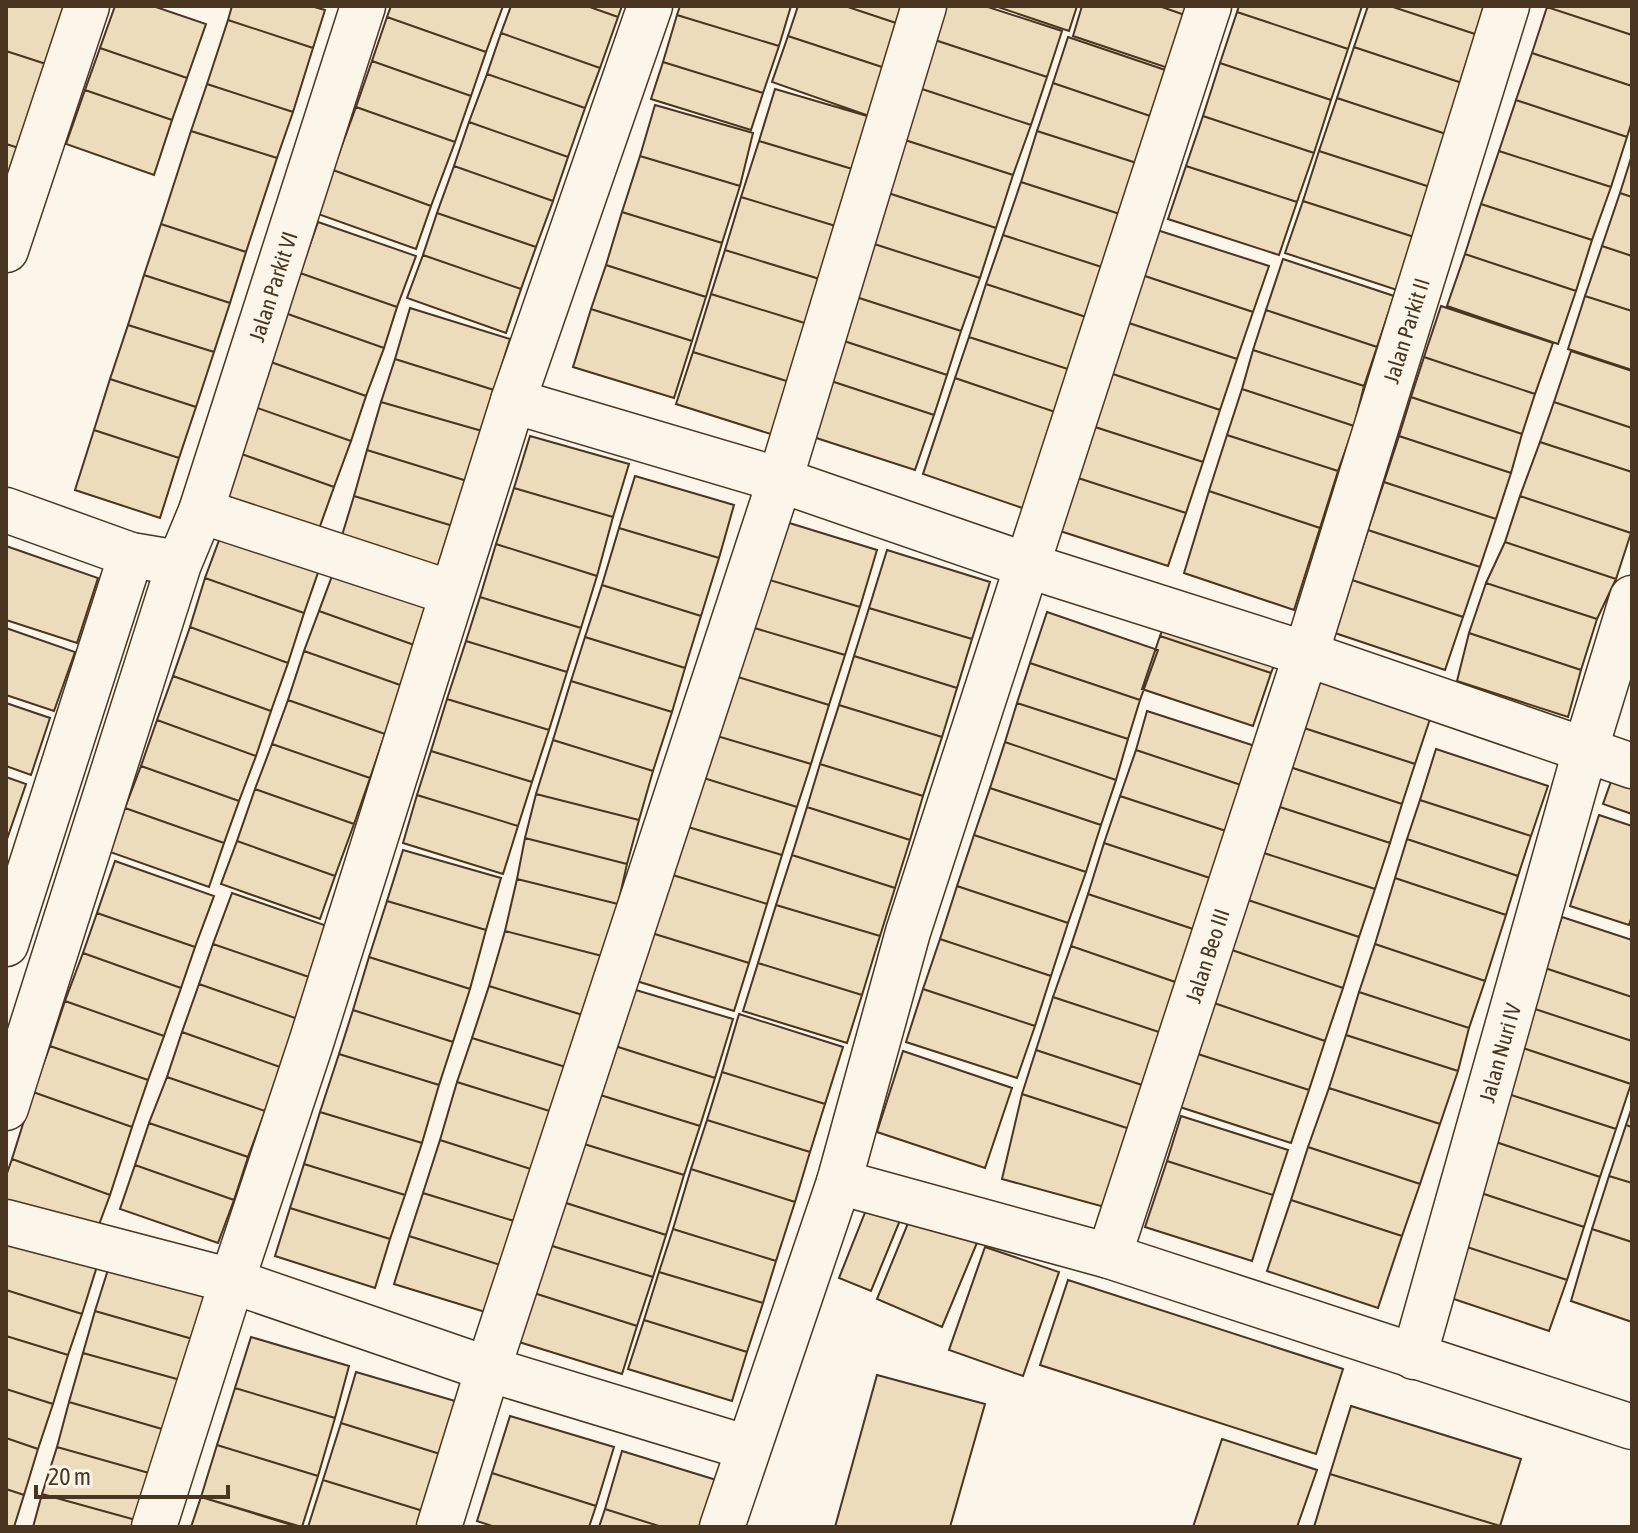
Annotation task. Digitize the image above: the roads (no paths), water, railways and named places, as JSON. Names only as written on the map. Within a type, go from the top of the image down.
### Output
[{"type":"street","points":[[6,250],[87,6]]},
{"type":"street","name":"Jalan Parkit VI","points":[[6,1108],[179,564],[201,511],[363,6]]},
{"type":"street","points":[[154,1527],[316,1028],[513,401],[650,6]]},
{"type":"street","points":[[439,1527],[780,480],[924,6]]},
{"type":"street","points":[[722,1527],[839,1182],[908,932],[1209,6]]},
{"type":"street","name":"Jalan Parkit II","points":[[1306,654],[1507,6]]},
{"type":"street","points":[[513,401],[780,480],[1026,565],[1306,654],[1632,766]]},
{"type":"street","points":[[6,510],[131,555],[179,564]]},
{"type":"street","points":[[201,511],[451,593]]},
{"type":"street","points":[[6,944],[131,555]]},
{"type":"street","name":"Jalan Nuri IV","points":[[1414,1357],[1585,751],[1632,598]]},
{"type":"street","name":"Jalan Beo III","points":[[1109,1256],[1306,654]]},
{"type":"street","points":[[35,856],[80,873]]},
{"type":"street","points":[[839,1182],[1109,1256],[1632,1427]]},
{"type":"street","points":[[6,1222],[232,1281],[488,1369],[748,1448]]}]
